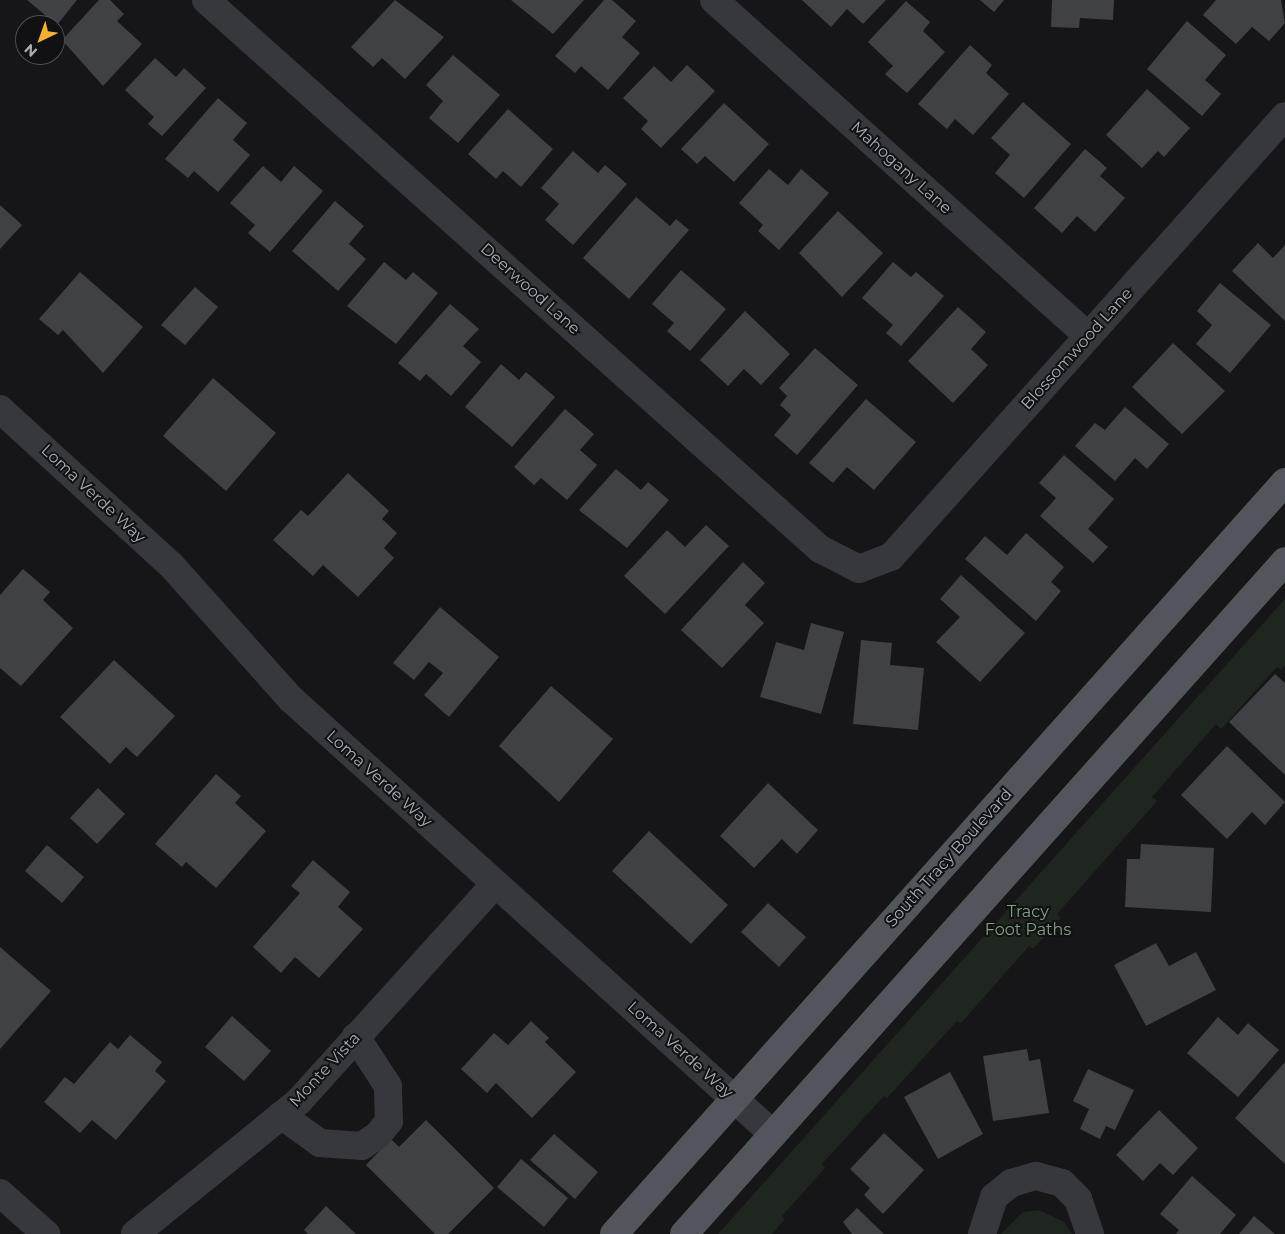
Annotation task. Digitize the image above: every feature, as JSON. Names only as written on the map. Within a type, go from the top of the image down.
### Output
[{"type":"main road","name":"South Tracy Boulevard","points":[[614,1234],[1285,482]]},
{"type":"main road","points":[[684,1234],[1285,561]]},
{"type":"street","name":"Deerwood Lane","points":[[207,0],[820,549],[859,569]]},
{"type":"street","name":"Mahogany Lane","points":[[714,0],[1088,336]]},
{"type":"street","name":"Blossomwood Lane","points":[[859,569],[891,557],[1285,116]]},
{"type":"street","name":"Loma Verde Way","points":[[0,408],[171,565],[291,699],[773,1134]]},
{"type":"street","name":"Monte Vista","points":[[136,1234],[281,1115],[356,1037],[495,884]]},
{"type":"street","points":[[281,1115],[320,1143],[362,1146],[378,1135],[389,1121],[388,1086],[356,1037]]},
{"type":"street","points":[[982,1234],[994,1197],[1011,1183],[1036,1176],[1062,1183],[1078,1199],[1090,1234]]},
{"type":"street","points":[[0,1193],[46,1234]]},
{"type":"green space","name":"Tracy Foot Paths","points":[[1285,599],[1285,666],[1281,670],[1277,667],[1221,729],[1216,724],[1152,797],[1157,801],[1057,914],[1061,918],[1033,949],[1029,946],[961,1023],[957,1021],[887,1098],[884,1096],[822,1164],[825,1168],[782,1216],[785,1219],[772,1234],[718,1234]]},
{"type":"green space","points":[[1039,1210],[1064,1222],[1072,1234],[1001,1234],[1023,1212]]},
{"type":"building","points":[[27,0],[77,0],[65,15],[45,15]]},
{"type":"building","points":[[99,0],[110,0],[124,14],[117,21],[142,44],[103,86],[65,43],[65,37]]},
{"type":"building","points":[[395,0],[444,37],[405,79],[382,58],[373,67],[351,47]]},
{"type":"building","points":[[511,0],[584,0],[553,34]]},
{"type":"building","points":[[604,0],[612,0],[636,21],[622,37],[640,53],[608,90],[581,66],[575,73],[555,56]]},
{"type":"building","points":[[802,0],[886,0],[863,24],[847,9],[831,27]]},
{"type":"building","points":[[980,0],[1004,0],[994,12]]},
{"type":"building","points":[[1052,0],[1114,0],[1113,20],[1080,18],[1079,28],[1051,27]]},
{"type":"building","points":[[1216,0],[1281,0],[1285,23],[1269,41],[1252,27],[1236,44],[1203,15]]},
{"type":"building","points":[[906,1],[930,22],[923,31],[945,52],[907,93],[885,74],[893,66],[868,42]]},
{"type":"building","points":[[1187,21],[1226,55],[1205,80],[1221,94],[1202,116],[1147,69]]},
{"type":"building","points":[[970,45],[992,65],[986,73],[1009,94],[973,135],[955,119],[947,129],[918,104]]},
{"type":"building","points":[[453,55],[500,95],[458,143],[429,118],[443,101],[426,85]]},
{"type":"building","points":[[155,58],[176,77],[184,68],[206,88],[162,136],[148,124],[154,117],[125,90]]},
{"type":"building","points":[[687,65],[715,91],[661,148],[641,129],[648,121],[623,98],[654,66],[671,82]]},
{"type":"building","points":[[1147,89],[1190,128],[1164,157],[1158,151],[1142,168],[1106,135]]},
{"type":"building","points":[[218,98],[247,123],[233,140],[250,155],[218,192],[194,171],[188,178],[165,159]]},
{"type":"building","points":[[1023,102],[1071,144],[1024,198],[995,173],[1010,155],[991,138]]},
{"type":"building","points":[[724,103],[769,144],[734,182],[705,156],[697,164],[681,149]]},
{"type":"building","points":[[508,109],[553,149],[521,187],[503,171],[496,179],[468,154]]},
{"type":"building","points":[[1085,149],[1107,168],[1100,176],[1125,198],[1095,232],[1077,216],[1062,233],[1034,208]]},
{"type":"building","points":[[573,151],[598,173],[605,165],[627,184],[573,245],[545,220],[559,204],[541,188]]},
{"type":"building","points":[[263,166],[281,182],[294,166],[323,191],[270,252],[248,233],[255,225],[230,203]]},
{"type":"building","points":[[769,169],[788,185],[801,169],[829,193],[779,250],[758,231],[763,225],[739,203]]},
{"type":"building","points":[[636,197],[670,226],[676,219],[689,230],[629,299],[583,258]]},
{"type":"building","points":[[335,201],[364,226],[349,244],[366,259],[338,291],[292,251]]},
{"type":"building","points":[[0,205],[22,225],[0,249]]},
{"type":"building","points":[[838,211],[883,253],[842,297],[799,253]]},
{"type":"building","points":[[1258,243],[1273,258],[1285,245],[1285,321],[1232,271]]},
{"type":"building","points":[[384,262],[406,280],[413,272],[438,293],[396,344],[347,306]]},
{"type":"building","points":[[893,262],[911,277],[916,272],[944,296],[901,346],[886,333],[893,325],[862,298]]},
{"type":"building","points":[[681,270],[726,309],[690,351],[667,331],[674,323],[652,304]]},
{"type":"building","points":[[80,272],[143,327],[103,373],[63,330],[58,335],[39,319]]},
{"type":"building","points":[[1220,283],[1271,325],[1230,373],[1196,344],[1212,325],[1197,311]]},
{"type":"building","points":[[195,287],[218,307],[185,345],[161,325]]},
{"type":"building","points":[[450,304],[479,329],[463,346],[481,362],[451,396],[426,374],[420,381],[398,363]]},
{"type":"building","points":[[958,307],[986,332],[971,349],[988,365],[953,403],[908,361]]},
{"type":"building","points":[[745,311],[790,354],[761,385],[744,369],[728,386],[700,360]]},
{"type":"building","points":[[1173,343],[1225,391],[1182,434],[1132,387]]},
{"type":"building","points":[[815,348],[858,385],[797,455],[774,435],[791,415],[780,405],[787,396],[779,388]]},
{"type":"building","points":[[501,364],[519,380],[526,372],[555,397],[512,447],[465,407]]},
{"type":"building","points":[[213,378],[276,433],[226,491],[163,436]]},
{"type":"building","points":[[866,399],[916,442],[874,490],[847,467],[833,483],[809,463]]},
{"type":"building","points":[[1125,407],[1169,444],[1147,469],[1135,458],[1115,481],[1075,446],[1095,423],[1105,430]]},
{"type":"building","points":[[565,409],[594,434],[580,450],[597,465],[567,500],[541,478],[534,485],[514,467]]},
{"type":"building","points":[[1064,455],[1114,499],[1088,529],[1108,547],[1093,563],[1040,516],[1056,498],[1039,483]]},
{"type":"building","points":[[616,469],[641,490],[648,482],[669,500],[627,548],[579,510]]},
{"type":"building","points":[[348,473],[389,511],[382,519],[397,533],[384,548],[394,558],[358,597],[323,565],[313,576],[273,540],[301,510],[308,516]]},
{"type":"building","points":[[706,525],[729,546],[665,614],[624,576],[667,530],[685,547]]},
{"type":"building","points":[[1026,533],[1064,567],[1051,582],[1061,591],[1036,621],[965,559],[985,536],[1007,555]]},
{"type":"building","points":[[743,562],[765,583],[745,605],[764,623],[722,668],[681,630]]},
{"type":"building","points":[[23,569],[50,592],[43,600],[73,628],[21,686],[0,668],[0,595]]},
{"type":"building","points":[[961,575],[1025,633],[980,682],[936,642],[960,617],[940,599]]},
{"type":"building","points":[[440,607],[499,657],[449,717],[424,695],[443,673],[429,662],[414,680],[393,663]]},
{"type":"building","points":[[811,623],[844,632],[821,714],[760,697],[776,642],[804,650]]},
{"type":"building","points":[[861,640],[892,643],[890,665],[924,668],[918,730],[853,724]]},
{"type":"building","points":[[114,660],[175,716],[137,757],[126,747],[110,764],[60,717]]},
{"type":"building","points":[[1275,674],[1285,683],[1285,775],[1229,722]]},
{"type":"building","points":[[551,686],[613,739],[559,802],[499,746]]},
{"type":"building","points":[[1227,746],[1285,802],[1265,825],[1252,812],[1227,839],[1181,795]]},
{"type":"building","points":[[216,774],[241,796],[235,803],[266,831],[216,888],[186,862],[182,867],[155,844]]},
{"type":"building","points":[[768,783],[818,830],[797,854],[782,839],[754,868],[720,836]]},
{"type":"building","points":[[98,788],[125,814],[97,844],[70,818]]},
{"type":"building","points":[[649,831],[728,905],[691,944],[612,871]]},
{"type":"building","points":[[1141,844],[1214,848],[1211,912],[1125,907],[1127,859],[1140,859]]},
{"type":"building","points":[[47,845],[84,877],[62,903],[25,871]]},
{"type":"building","points":[[313,860],[350,892],[338,907],[363,929],[319,978],[295,957],[281,973],[253,947],[300,893],[291,886]]},
{"type":"building","points":[[768,903],[806,937],[779,967],[741,932]]},
{"type":"building","points":[[1156,943],[1169,966],[1196,952],[1216,990],[1146,1026],[1114,965]]},
{"type":"building","points":[[0,947],[51,991],[0,1049]]},
{"type":"building","points":[[232,1016],[271,1051],[244,1081],[205,1047]]},
{"type":"building","points":[[1218,1017],[1238,1035],[1248,1023],[1279,1050],[1238,1097],[1187,1053]]},
{"type":"building","points":[[531,1021],[549,1038],[545,1042],[576,1072],[532,1118],[496,1083],[487,1093],[461,1069],[494,1033],[508,1045]]},
{"type":"building","points":[[130,1035],[162,1062],[155,1071],[166,1081],[116,1140],[92,1120],[80,1133],[44,1102],[65,1077],[74,1084],[110,1042],[118,1049]]},
{"type":"building","points":[[1027,1049],[1029,1061],[1040,1059],[1049,1113],[993,1121],[983,1056]]},
{"type":"building","points":[[1285,1062],[1285,1164],[1235,1118]]},
{"type":"building","points":[[1088,1069],[1134,1090],[1115,1130],[1106,1126],[1100,1139],[1080,1129],[1089,1109],[1073,1101]]},
{"type":"building","points":[[950,1072],[983,1134],[938,1159],[904,1097]]},
{"type":"building","points":[[1159,1110],[1198,1148],[1173,1175],[1160,1163],[1143,1181],[1116,1155]]},
{"type":"building","points":[[426,1120],[494,1188],[448,1234],[435,1234],[366,1165],[391,1139],[399,1147]]},
{"type":"building","points":[[884,1133],[924,1170],[883,1214],[864,1195],[870,1188],[850,1169]]},
{"type":"building","points":[[554,1134],[598,1172],[575,1199],[530,1160]]},
{"type":"building","points":[[521,1159],[568,1198],[544,1227],[497,1187]]},
{"type":"building","points":[[1192,1176],[1236,1215],[1220,1234],[1176,1234],[1179,1230],[1160,1214]]},
{"type":"building","points":[[326,1206],[356,1234],[308,1234],[304,1230]]},
{"type":"building","points":[[857,1208],[884,1234],[852,1234],[843,1222]]},
{"type":"building","points":[[1254,1216],[1275,1234],[1239,1234]]}]
